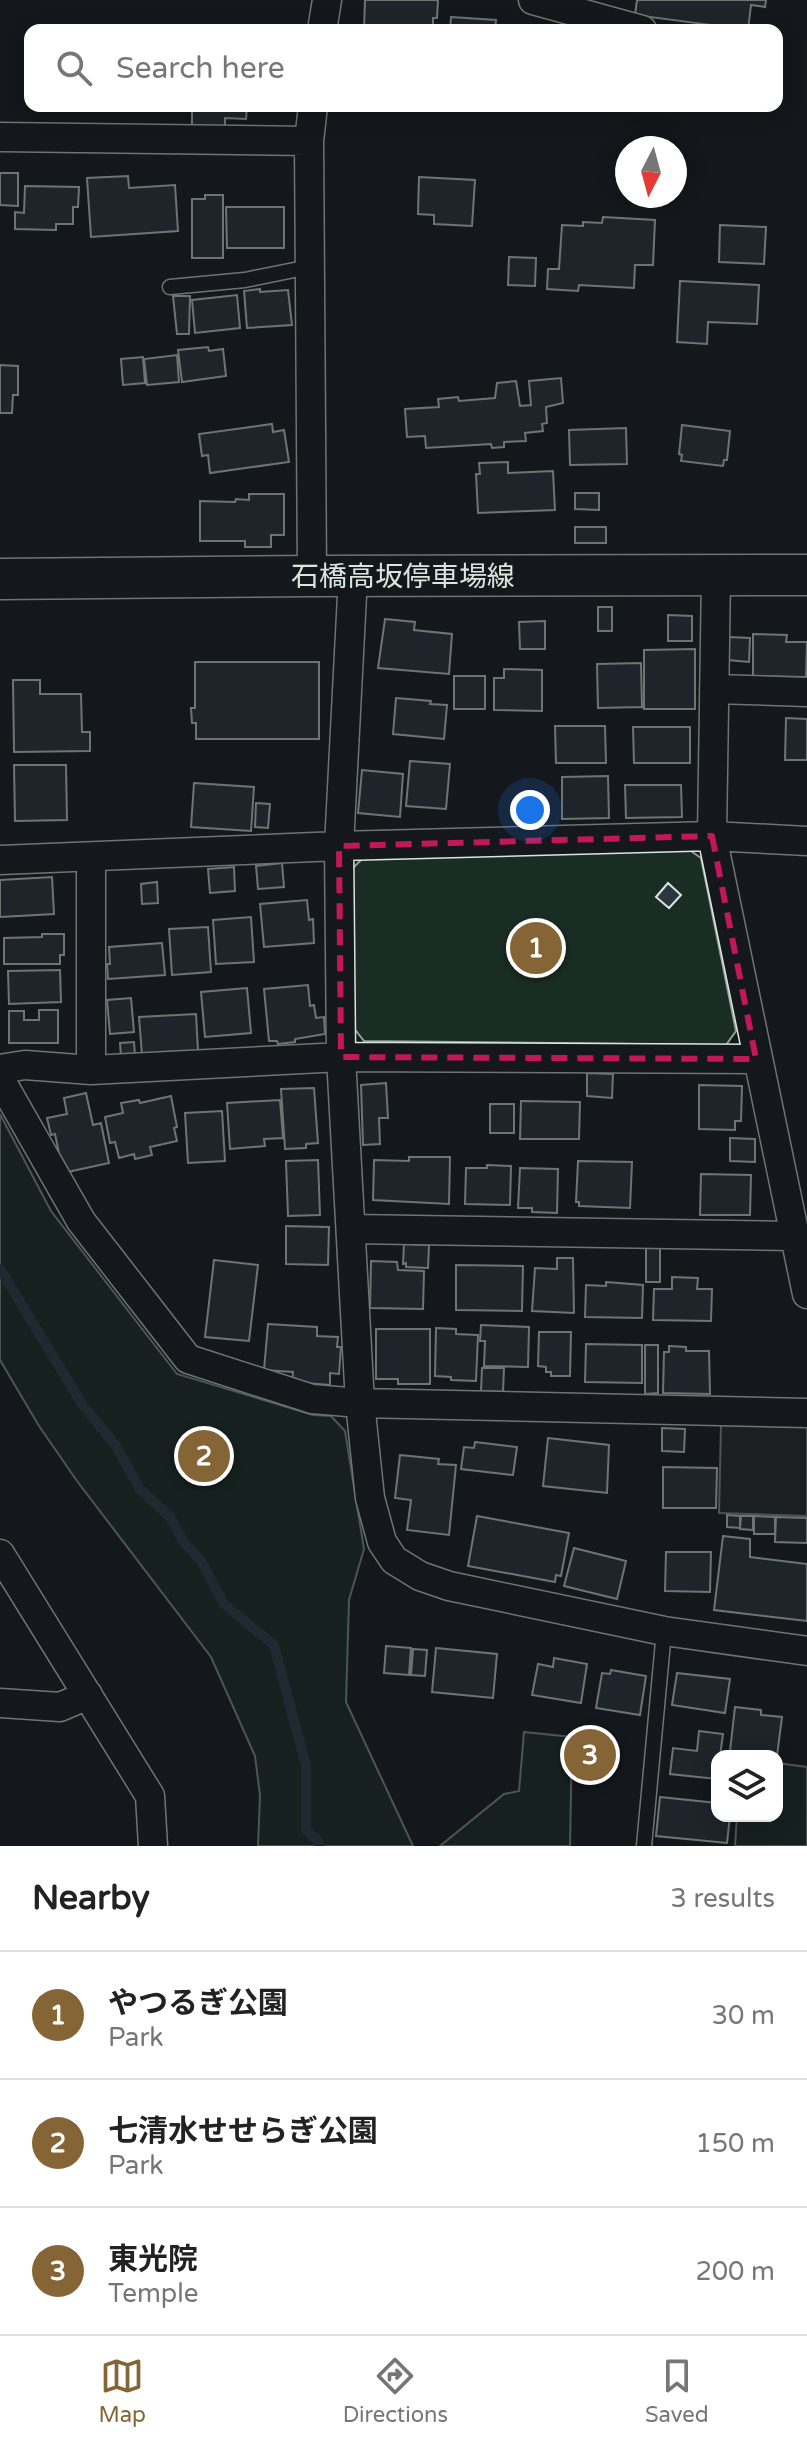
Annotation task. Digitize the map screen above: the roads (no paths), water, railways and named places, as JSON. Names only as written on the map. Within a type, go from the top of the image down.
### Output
[{"type":"main road","name":"石橋高坂停車場線","points":[[0,579],[807,575]]},
{"type":"street","points":[[323,24],[327,0]]},
{"type":"street","points":[[533,0],[620,24]]},
{"type":"street","points":[[312,112],[309,141],[312,576]]},
{"type":"street","points":[[0,137],[309,141]]},
{"type":"street","points":[[353,576],[339,846],[341,1057],[360,1403],[370,1498],[382,1542],[394,1560],[420,1576],[449,1586],[664,1631],[807,1651]]},
{"type":"street","points":[[716,576],[712,836],[807,1294]]},
{"type":"street","points":[[714,689],[807,692]]},
{"type":"street","points":[[0,860],[339,846],[712,836],[807,841]]},
{"type":"street","points":[[91,857],[91,1070]]},
{"type":"street","points":[[0,1069],[25,1065],[91,1070],[341,1057],[756,1059]]},
{"type":"street","points":[[0,1079],[81,1221],[188,1359],[312,1399],[360,1403],[807,1413]]},
{"type":"street","points":[[352,1229],[793,1236]]},
{"type":"street","points":[[0,1554],[150,1796],[153,1846]]},
{"type":"street","points":[[0,1703],[60,1707],[88,1695]]},
{"type":"lane","points":[[170,287],[245,280],[309,267]]},
{"type":"lane","points":[[644,1846],[664,1631]]},
{"type":"waterway","points":[[0,1269],[82,1404],[116,1446],[140,1489],[170,1517],[183,1541],[201,1561],[224,1604],[274,1645],[306,1766],[306,1830],[320,1846]]},
{"type":"place","name":"やつるぎ公園","points":[[536,948]]},
{"type":"place","name":"七清水せせらぎ公園","points":[[204,1456]]},
{"type":"place","name":"東光院","points":[[590,1755]]}]
